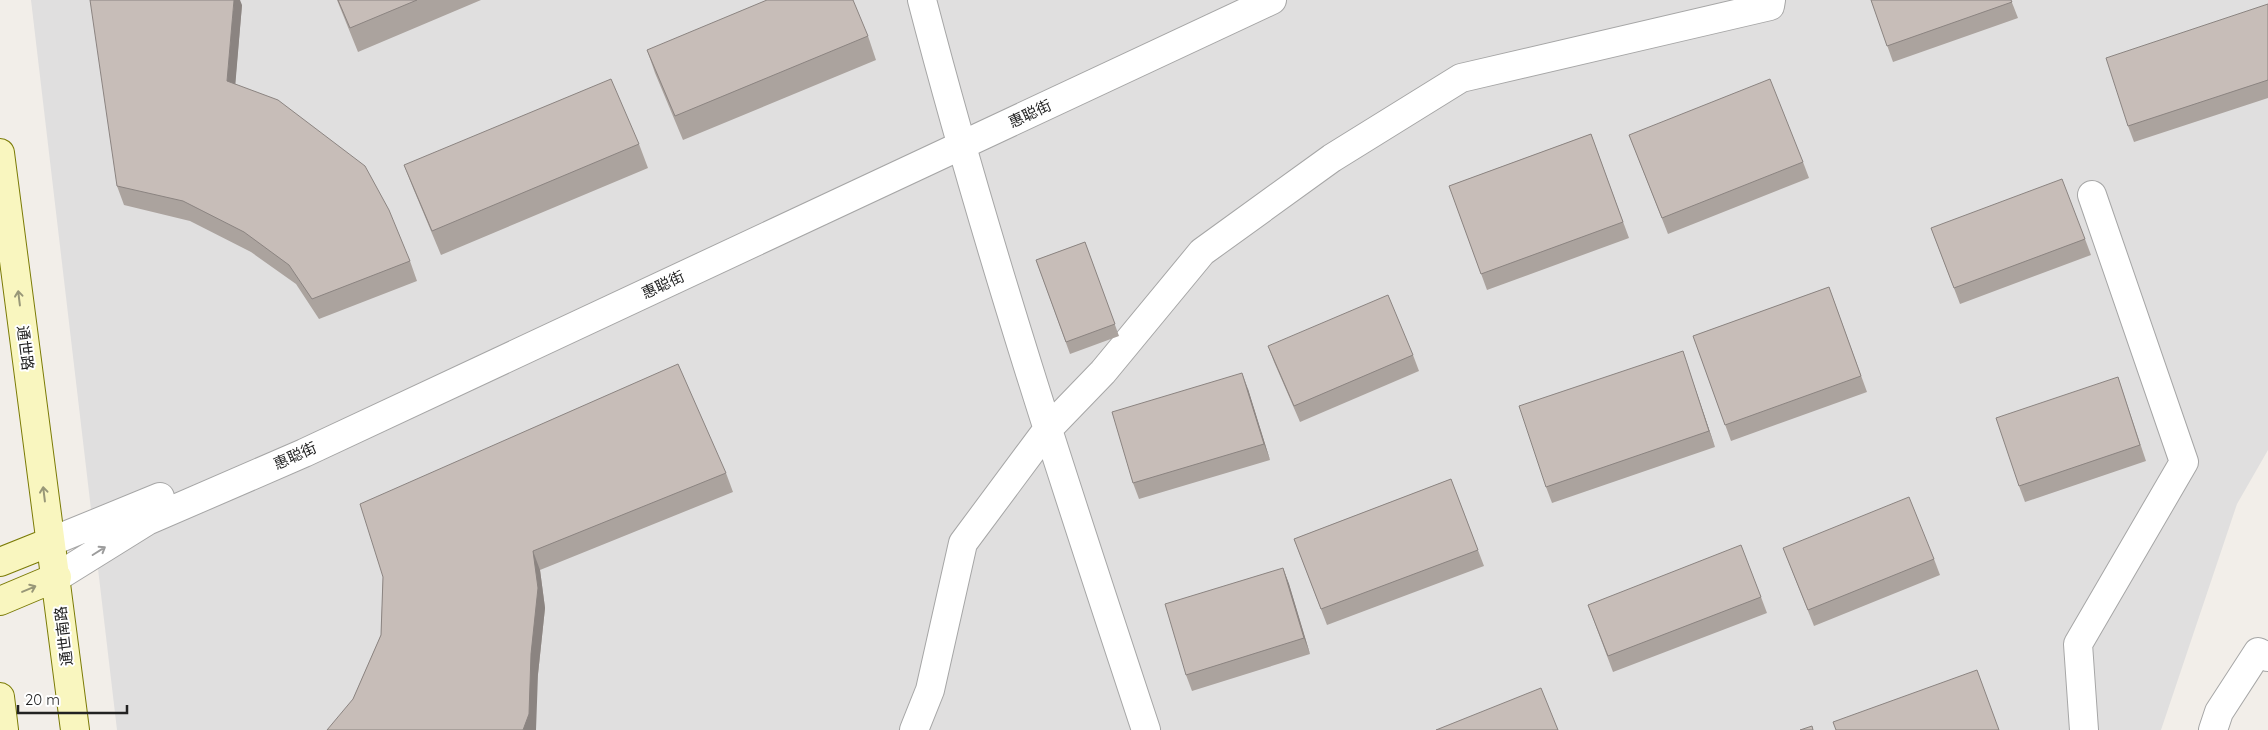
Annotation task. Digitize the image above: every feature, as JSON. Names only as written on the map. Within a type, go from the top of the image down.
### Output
[{"type":"main road","name":"通世路","points":[[0,153],[50,542]]},
{"type":"main road","points":[[0,562],[50,542]]},
{"type":"main road","name":"通世南路","points":[[50,542],[57,577],[76,730]]},
{"type":"main road","points":[[0,601],[57,577]]},
{"type":"main road","points":[[0,697],[4,730]]},
{"type":"street","points":[[922,0],[959,140],[1047,430],[1146,730]]},
{"type":"street","name":"惠聪街","points":[[57,577],[147,522],[304,453],[959,140],[1237,0]]},
{"type":"street","name":"惠聪街","points":[[50,542],[300,438],[1272,0]]},
{"type":"street","points":[[914,730],[930,690],[963,543],[1047,430],[1103,372],[1202,252],[1332,158],[1461,78],[1770,6],[1771,0]]},
{"type":"street","points":[[2084,730],[2078,644],[2184,462],[2092,195]]},
{"type":"street","points":[[2213,730],[2219,712],[2258,652],[2268,657]]},
{"type":"shaded area","points":[[31,0],[2268,0],[2268,450],[2237,504],[2161,730],[117,730]]},
{"type":"building","points":[[90,0],[234,0],[227,81],[278,100],[365,166],[389,210],[410,261],[312,299],[289,265],[244,232],[183,201],[117,186]]},
{"type":"building","points":[[338,0],[417,0],[350,28]]},
{"type":"building","points":[[767,0],[853,0],[868,36],[675,116],[647,50]]},
{"type":"building","points":[[1871,0],[2011,0],[2012,2],[1887,46]]},
{"type":"building","points":[[2268,4],[2268,80],[2128,126],[2106,58]]},
{"type":"building","points":[[611,79],[639,144],[432,231],[404,165]]},
{"type":"building","points":[[1770,79],[1803,162],[1662,218],[1629,135]]},
{"type":"building","points":[[1591,134],[1623,222],[1481,274],[1449,186]]},
{"type":"building","points":[[2062,179],[2085,239],[1954,288],[1931,228]]},
{"type":"building","points":[[1085,242],[1115,324],[1066,342],[1036,260]]},
{"type":"building","points":[[1829,287],[1861,376],[1725,425],[1693,336]]},
{"type":"building","points":[[1388,295],[1413,355],[1294,406],[1268,346]]},
{"type":"building","points":[[1683,351],[1709,431],[1546,487],[1519,406]]},
{"type":"building","points":[[678,364],[726,473],[533,551],[538,588],[531,654],[529,714],[523,730],[327,730],[353,699],[381,635],[383,577],[360,504]]},
{"type":"building","points":[[1242,373],[1264,444],[1133,483],[1112,412]]},
{"type":"building","points":[[2118,377],[2140,445],[2019,486],[1996,418]]},
{"type":"building","points":[[1451,479],[1478,550],[1321,609],[1294,539]]},
{"type":"building","points":[[1909,497],[1934,559],[1808,610],[1783,548]]},
{"type":"building","points":[[1741,545],[1761,597],[1608,656],[1588,605]]},
{"type":"building","points":[[1283,568],[1304,638],[1186,675],[1165,604]]},
{"type":"building","points":[[1977,670],[1999,730],[1836,730],[1833,722]]},
{"type":"building","points":[[1541,688],[1558,730],[1436,730]]},
{"type":"building","points":[[1812,726],[1813,730],[1800,730]]}]
